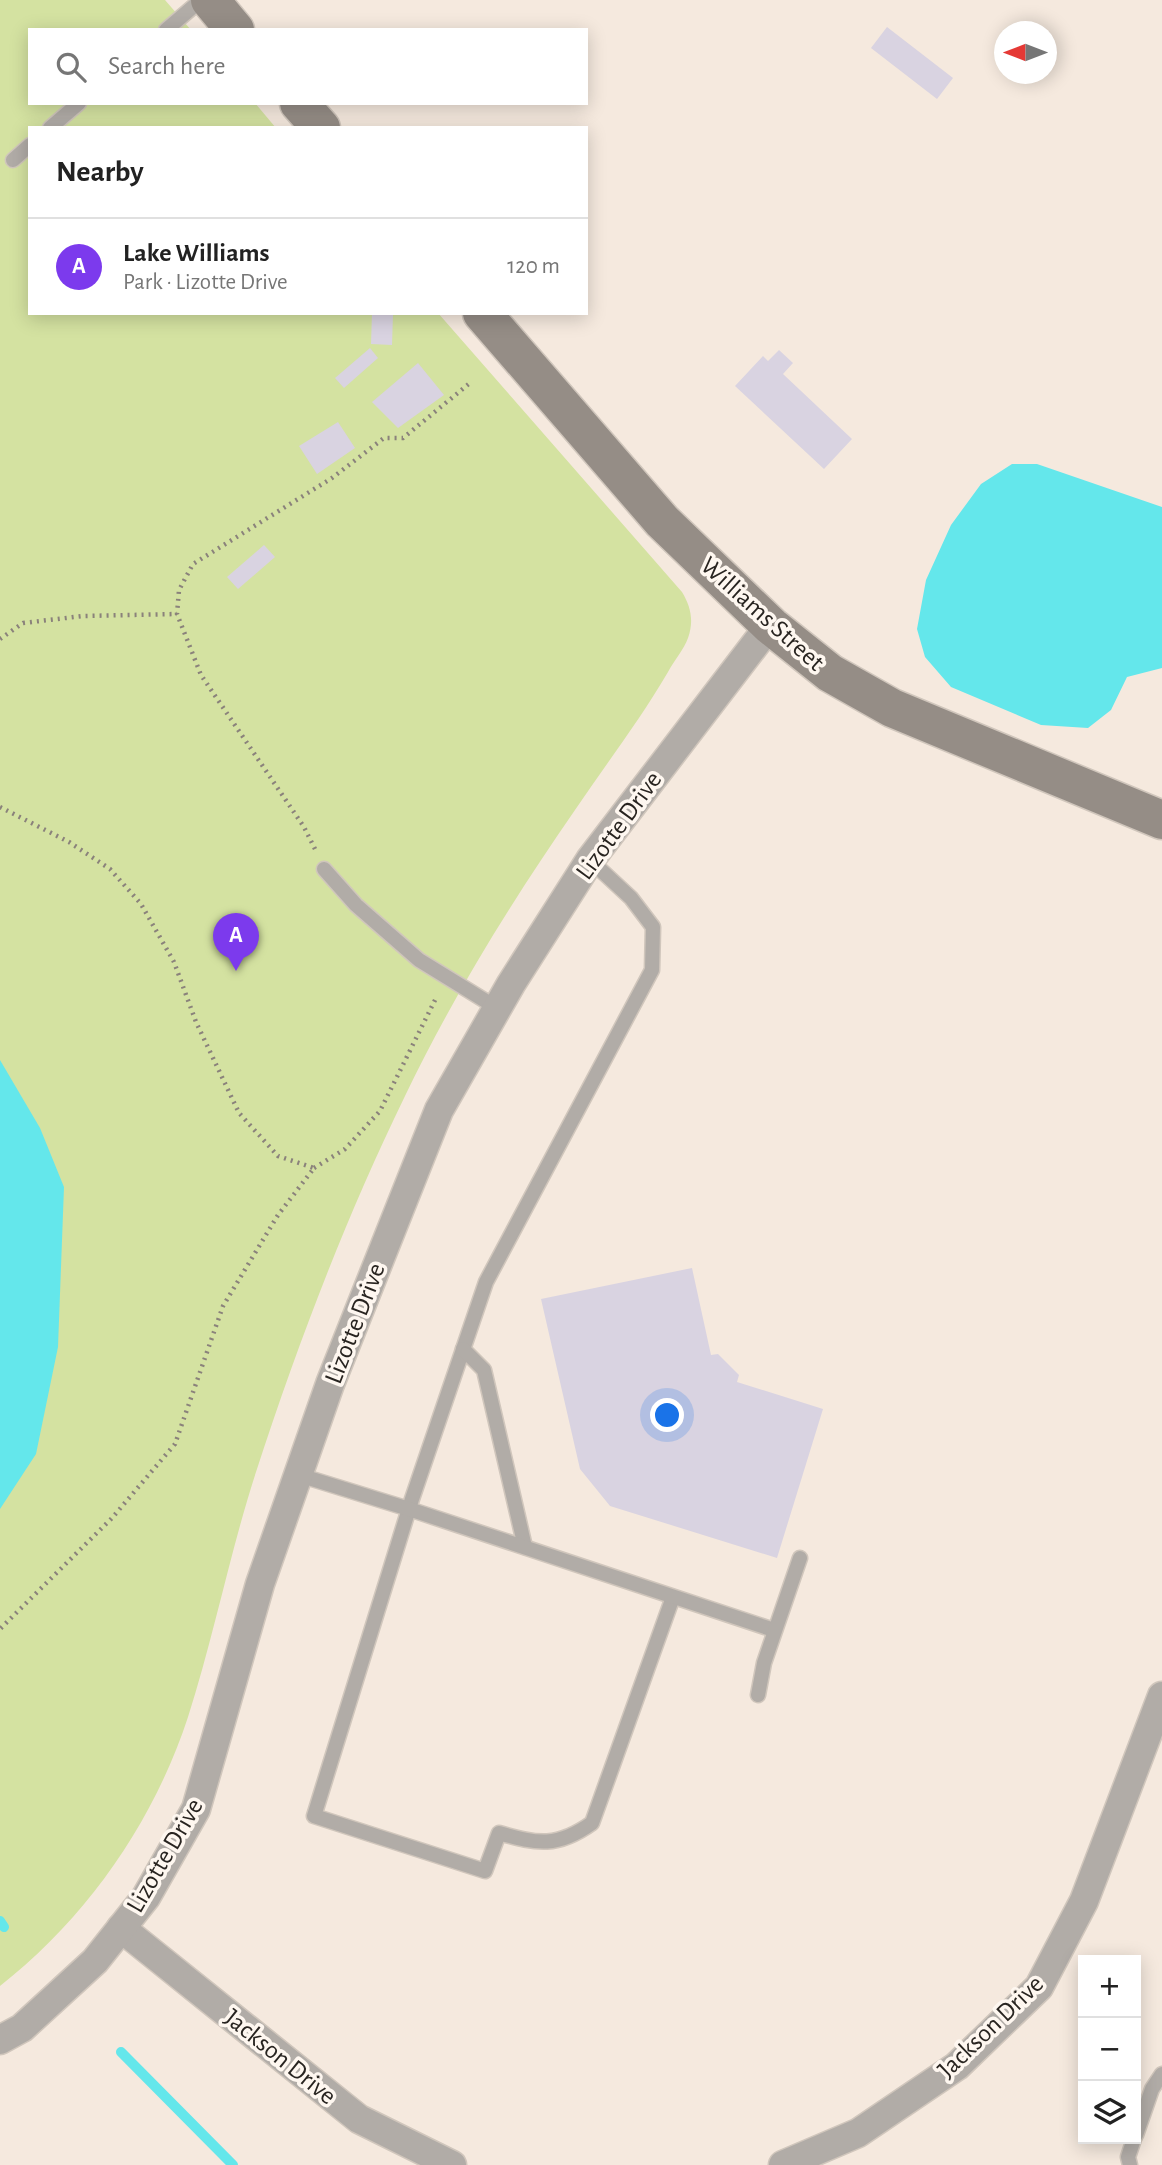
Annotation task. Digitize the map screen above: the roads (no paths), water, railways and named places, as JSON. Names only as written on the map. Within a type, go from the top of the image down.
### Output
[{"type":"main road","points":[[210,0],[233,28]]},
{"type":"main road","points":[[301,105],[319,126]]},
{"type":"main road","name":"Williams Street","points":[[484,315],[662,521],[770,625],[830,673],[892,708],[1162,820]]},
{"type":"street","name":"Lizotte Drive","points":[[0,2040],[22,2028],[95,1961],[146,1897],[196,1809],[260,1584],[368,1286],[439,1110],[497,1009],[590,860],[770,625]]},
{"type":"street","name":"Jackson Drive","points":[[783,2165],[858,2133],[957,2066],[1039,1987],[1084,1901],[1162,1696]]},
{"type":"street","name":"Jackson Drive","points":[[121,1928],[359,2119],[452,2165]]},
{"type":"lane","points":[[168,28],[201,0]]},
{"type":"lane","points":[[52,126],[77,105]]},
{"type":"lane","points":[[13,160],[28,147]]},
{"type":"lane","points":[[590,860],[631,898],[653,928],[652,970],[486,1282],[409,1508],[314,1816],[485,1871],[499,1833],[529,1842],[552,1842],[572,1838],[592,1823],[673,1597]]},
{"type":"lane","points":[[324,869],[356,905],[419,960],[497,1009]]},
{"type":"lane","points":[[463,1349],[484,1370],[525,1547]]},
{"type":"lane","points":[[299,1475],[409,1508],[774,1630]]},
{"type":"lane","points":[[758,1695],[774,1630],[800,1558]]},
{"type":"lane","points":[[1141,2120],[1152,2089],[1162,2074]]},
{"type":"lane","points":[[1130,2165],[1128,2157],[1133,2144]]},
{"type":"water","points":[[1012,464],[1037,464],[1162,507],[1162,668],[1127,677],[1111,710],[1088,728],[1041,725],[951,687],[925,657],[917,629],[926,580],[951,525],[981,484]]},
{"type":"water","points":[[0,1060],[40,1128],[64,1187],[58,1347],[36,1454],[0,1509]]},
{"type":"waterway","points":[[0,1921],[4,1927]]},
{"type":"waterway","points":[[121,2052],[233,2165]]},
{"type":"place","name":"Lake Williams","points":[[236,971]]}]
